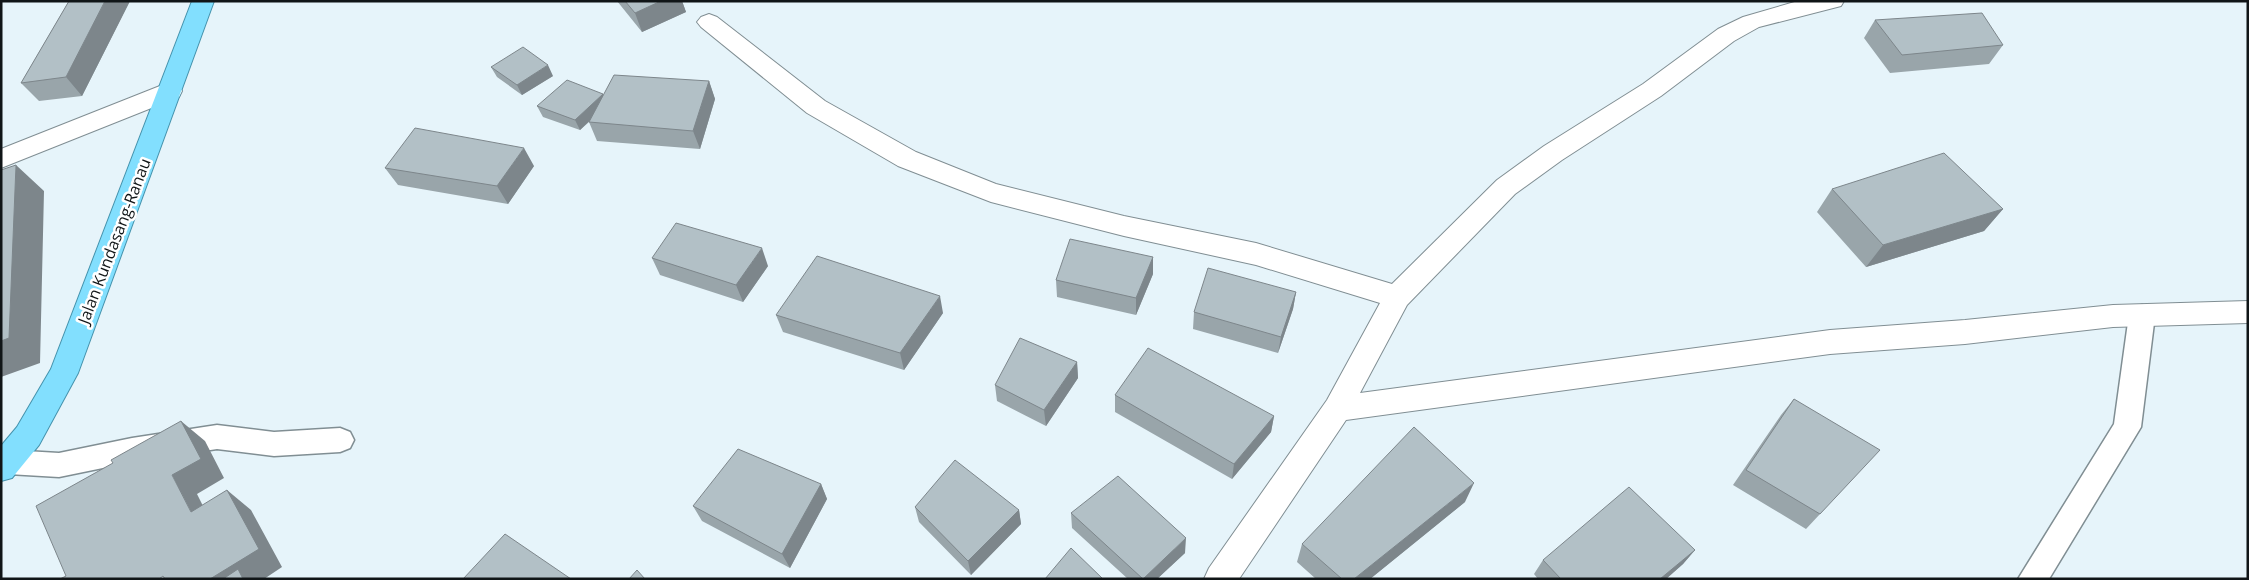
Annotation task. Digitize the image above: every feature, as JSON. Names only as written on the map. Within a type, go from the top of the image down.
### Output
[{"type":"highway","name":"Jalan Kundasang-Ranau","points":[[5,465],[28,436],[64,373],[203,1]]},
{"type":"street","points":[[1220,579],[1336,409],[1397,297],[1506,186],[1553,153],[1652,90],[1726,35],[1751,22],[1833,1]]},
{"type":"street","points":[[709,22],[816,107],[907,159],[991,192],[1124,226],[1256,254],[1397,297]]},
{"type":"street","points":[[1,159],[170,91]]},
{"type":"street","points":[[1336,409],[1830,342],[1965,332],[2113,316],[2248,312]]},
{"type":"lane","points":[[2033,579],[2127,426],[2142,315]]},
{"type":"lane","points":[[5,465],[59,466],[132,450],[217,437],[274,444],[340,440]]},
{"type":"building","points":[[69,1],[105,1],[66,77],[21,83]]},
{"type":"building","points":[[625,1],[661,1],[635,13]]},
{"type":"building","points":[[1982,13],[2003,45],[1902,55],[1875,20]]},
{"type":"building","points":[[523,47],[548,65],[517,85],[491,67]]},
{"type":"building","points":[[614,75],[709,81],[693,131],[589,122]]},
{"type":"building","points":[[567,80],[603,94],[575,120],[537,106]]},
{"type":"building","points":[[415,128],[524,148],[497,186],[385,168]]},
{"type":"building","points":[[1944,153],[2003,209],[1883,245],[1832,189]]},
{"type":"building","points":[[16,165],[9,338],[1,341],[1,170]]},
{"type":"building","points":[[676,223],[762,248],[736,285],[652,258]]},
{"type":"building","points":[[1070,239],[1153,257],[1136,298],[1056,280]]},
{"type":"building","points":[[817,256],[940,296],[900,353],[776,315]]},
{"type":"building","points":[[1208,268],[1296,292],[1281,337],[1194,312]]},
{"type":"building","points":[[1020,338],[1077,362],[1044,410],[995,385]]},
{"type":"building","points":[[1148,348],[1274,416],[1234,464],[1115,395]]},
{"type":"building","points":[[1794,399],[1880,450],[1820,514],[1746,470]]},
{"type":"building","points":[[181,421],[201,459],[172,475],[191,512],[227,490],[259,549],[210,579],[165,579],[163,576],[159,579],[60,579],[66,576],[36,506],[113,463],[111,460]]},
{"type":"building","points":[[1414,427],[1474,483],[1354,579],[1342,579],[1302,544]]},
{"type":"building","points":[[738,449],[821,484],[782,554],[693,506]]},
{"type":"building","points":[[955,460],[1019,510],[968,561],[915,507]]},
{"type":"building","points":[[1118,476],[1186,538],[1143,579],[1071,513]]},
{"type":"building","points":[[1629,487],[1695,550],[1660,579],[1561,579],[1543,560]]},
{"type":"building","points":[[505,534],[571,579],[463,579]]},
{"type":"building","points":[[1071,548],[1103,579],[1045,579]]},
{"type":"building","points":[[238,569],[243,579],[223,579]]},
{"type":"building","points":[[637,570],[645,579],[629,579]]}]
